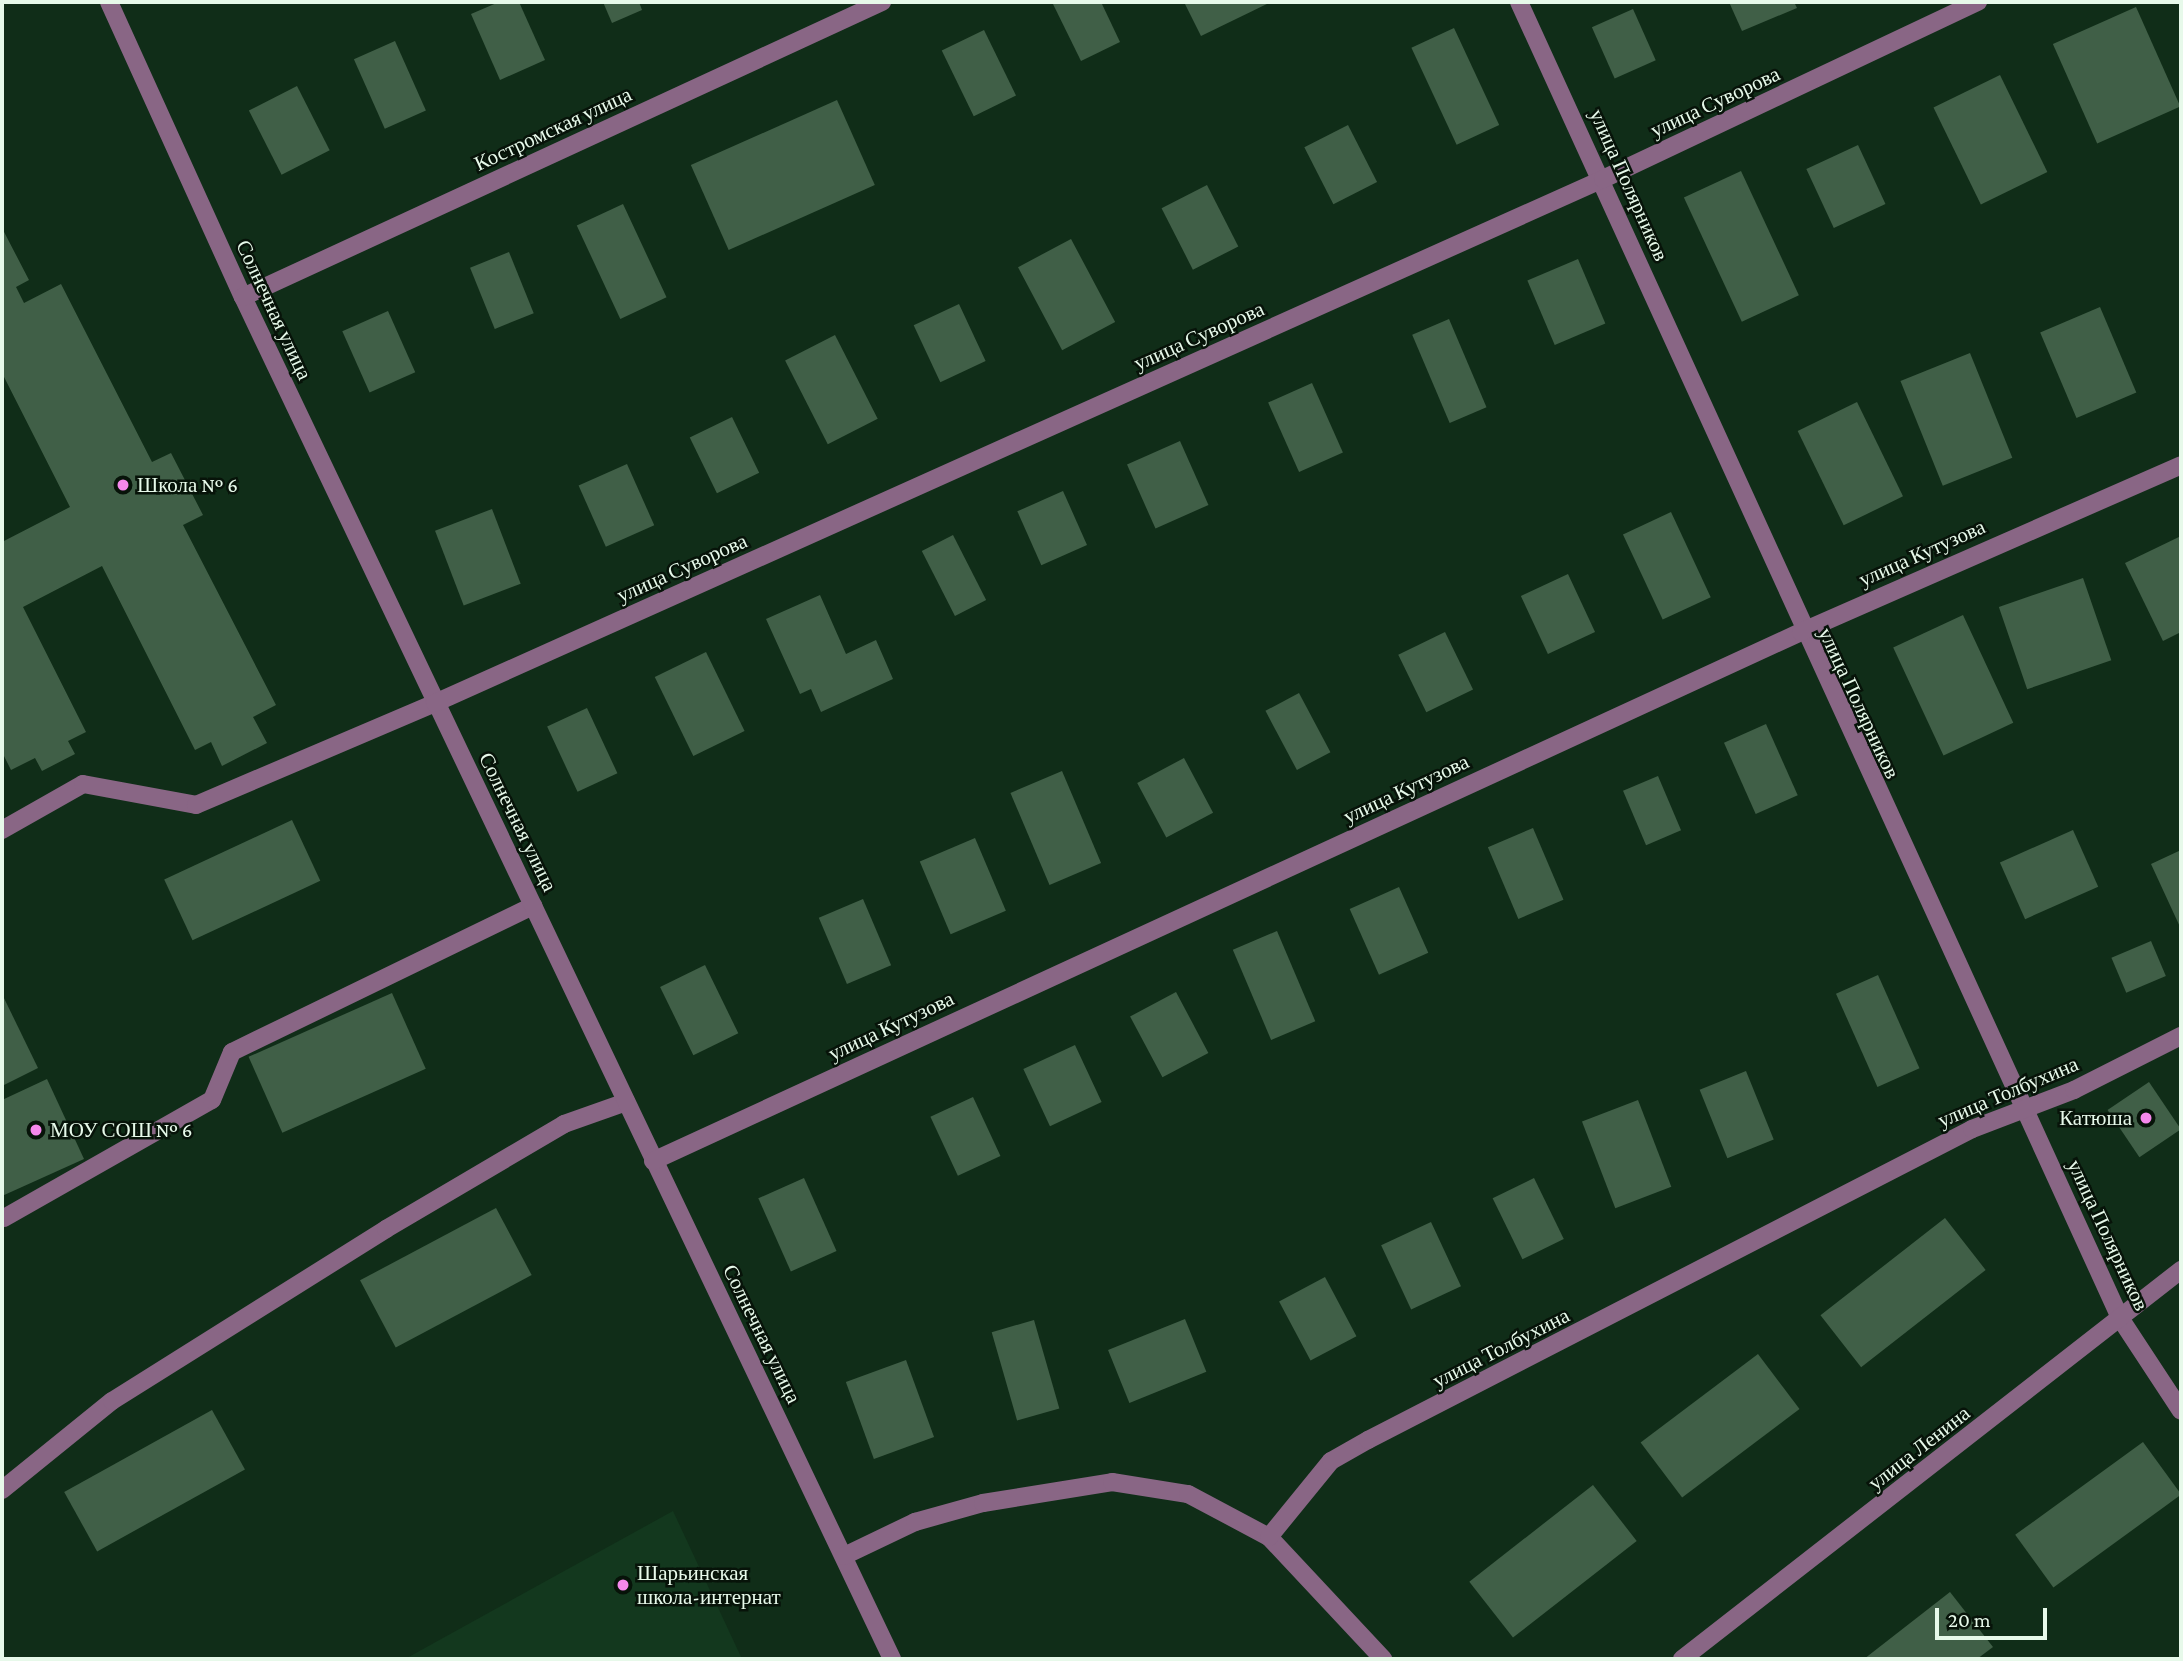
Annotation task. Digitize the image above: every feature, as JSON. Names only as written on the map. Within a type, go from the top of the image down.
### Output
[{"type":"street","name":"Солнечная улица","points":[[108,2],[243,297],[435,703],[892,1659]]},
{"type":"street","name":"Костромская улица","points":[[243,297],[882,2]]},
{"type":"street","name":"улица Полярников","points":[[1519,2],[1603,179],[1801,632],[2120,1318],[2181,1411]]},
{"type":"street","name":"улица Суворова","points":[[2,830],[83,783],[196,805],[435,703],[1603,179],[1978,2]]},
{"type":"street","name":"улица Кутузова","points":[[653,1161],[1801,632],[2181,465]]},
{"type":"street","points":[[4,1218],[212,1100],[232,1052],[533,906]]},
{"type":"street","name":"улица Толбухина","points":[[1269,1536],[1304,1488],[1340,1456],[1972,1129],[2025,1109],[2181,1036]]},
{"type":"street","points":[[2,1490],[112,1401],[386,1229],[564,1124],[626,1102]]},
{"type":"street","name":"улица Ленина","points":[[1682,1659],[2181,1270]]},
{"type":"street","points":[[844,1556],[915,1522],[983,1503],[1112,1482],[1188,1493],[1269,1536],[1383,1659]]},
{"type":"shaded area","name":"Шарьинская школа-интернат","points":[[673,1511],[742,1659],[405,1659]]},
{"type":"building","points":[[499,2],[519,2],[545,60],[500,80],[471,14]]},
{"type":"building","points":[[603,2],[639,2],[642,10],[612,23]]},
{"type":"building","points":[[1052,2],[1101,2],[1120,42],[1081,61]]},
{"type":"building","points":[[1184,2],[1271,2],[1201,36]]},
{"type":"building","points":[[1729,2],[1794,2],[1797,8],[1742,31]]},
{"type":"building","points":[[2136,7],[2180,107],[2097,144],[2053,44]]},
{"type":"building","points":[[1633,9],[1656,60],[1615,78],[1592,27]]},
{"type":"building","points":[[1454,28],[1499,125],[1457,145],[1411,48]]},
{"type":"building","points":[[984,30],[1016,96],[974,116],[942,51]]},
{"type":"building","points":[[395,41],[426,110],[385,129],[354,59]]},
{"type":"building","points":[[2000,75],[2047,172],[1981,205],[1933,107]]},
{"type":"building","points":[[297,86],[330,150],[282,175],[249,111]]},
{"type":"building","points":[[837,100],[875,185],[729,250],[691,165]]},
{"type":"building","points":[[1348,125],[1377,182],[1333,204],[1304,147]]},
{"type":"building","points":[[1858,145],[1885,204],[1834,228],[1806,169]]},
{"type":"building","points":[[1741,171],[1799,295],[1742,322],[1684,198]]},
{"type":"building","points":[[1207,185],[1238,246],[1193,270],[1162,208]]},
{"type":"building","points":[[623,204],[667,297],[620,319],[577,226]]},
{"type":"building","name":"Школа № 6","points":[[2,228],[29,280],[16,287],[24,303],[61,284],[152,462],[171,453],[203,515],[183,525],[276,705],[253,717],[267,743],[222,766],[211,742],[195,750],[102,566],[23,607],[86,732],[68,741],[75,754],[42,771],[35,758],[11,770],[2,752],[2,542],[70,507],[2,373]]},
{"type":"building","points":[[1071,239],[1115,322],[1062,350],[1018,267]]},
{"type":"building","points":[[509,252],[534,313],[495,329],[470,268]]},
{"type":"building","points":[[1578,259],[1605,323],[1555,345],[1527,280]]},
{"type":"building","points":[[959,304],[986,361],[940,382],[914,325]]},
{"type":"building","points":[[2100,307],[2136,393],[2077,418],[2040,332]]},
{"type":"building","points":[[388,311],[415,372],[370,393],[342,331]]},
{"type":"building","points":[[1449,319],[1487,407],[1450,423],[1412,335]]},
{"type":"building","points":[[835,335],[878,419],[828,444],[785,360]]},
{"type":"building","points":[[1970,353],[2012,458],[1943,486],[1900,381]]},
{"type":"building","points":[[1312,383],[1343,452],[1299,472],[1268,403]]},
{"type":"building","points":[[1857,402],[1903,496],[1844,525],[1798,431]]},
{"type":"building","points":[[732,417],[759,473],[717,493],[690,438]]},
{"type":"building","points":[[1180,441],[1208,505],[1155,529],[1127,465]]},
{"type":"building","points":[[627,464],[654,525],[606,547],[579,486]]},
{"type":"building","points":[[1063,491],[1087,545],[1041,565],[1017,511]]},
{"type":"building","points":[[492,509],[521,584],[464,606],[435,531]]},
{"type":"building","points":[[1671,512],[1711,597],[1663,620],[1623,534]]},
{"type":"building","points":[[953,535],[986,600],[955,616],[922,551]]},
{"type":"building","points":[[2181,536],[2181,632],[2163,641],[2125,563]]},
{"type":"building","points":[[1568,574],[1595,632],[1548,654],[1521,596]]},
{"type":"building","points":[[2083,578],[2111,660],[2027,689],[1999,607]]},
{"type":"building","points":[[820,595],[846,654],[876,640],[893,679],[821,712],[811,689],[800,694],[766,619]]},
{"type":"building","points":[[1963,615],[2013,723],[1944,755],[1893,648]]},
{"type":"building","points":[[1445,632],[1473,690],[1426,712],[1398,655]]},
{"type":"building","points":[[706,652],[745,731],[693,756],[655,677]]},
{"type":"building","points":[[1299,693],[1330,752],[1297,770],[1265,711]]},
{"type":"building","points":[[587,708],[617,773],[578,792],[547,727]]},
{"type":"building","points":[[1766,724],[1798,795],[1756,814],[1724,743]]},
{"type":"building","points":[[1184,758],[1213,813],[1166,838],[1137,783]]},
{"type":"building","points":[[1062,771],[1101,863],[1050,885],[1010,793]]},
{"type":"building","points":[[1658,776],[1681,830],[1646,845],[1623,791]]},
{"type":"building","points":[[292,820],[320,881],[193,940],[164,880]]},
{"type":"building","points":[[1533,828],[1563,900],[1518,919],[1488,847]]},
{"type":"building","points":[[2073,830],[2098,887],[2025,919],[2000,863]]},
{"type":"building","points":[[975,838],[1006,911],[951,934],[920,861]]},
{"type":"building","points":[[2181,850],[2181,929],[2151,864]]},
{"type":"building","points":[[1399,887],[1428,953],[1379,975],[1350,909]]},
{"type":"building","points":[[863,899],[891,965],[847,984],[819,918]]},
{"type":"building","points":[[1277,931],[1315,1021],[1271,1040],[1233,950]]},
{"type":"building","points":[[2151,941],[2166,976],[2126,993],[2111,958]]},
{"type":"building","points":[[705,965],[738,1033],[693,1055],[660,987]]},
{"type":"building","points":[[1878,975],[1919,1068],[1877,1087],[1836,994]]},
{"type":"building","points":[[1176,992],[1208,1053],[1162,1077],[1130,1016]]},
{"type":"building","points":[[392,993],[426,1069],[282,1133],[249,1057]]},
{"type":"building","points":[[2,994],[38,1068],[2,1086]]},
{"type":"building","points":[[1075,1045],[1102,1102],[1050,1126],[1023,1069]]},
{"type":"building","points":[[1746,1071],[1774,1140],[1727,1158],[1700,1090]]},
{"type":"building","name":"МОУ СОШ № 6","points":[[47,1079],[84,1159],[2,1196],[2,1100]]},
{"type":"building","name":"Катюша","points":[[2149,1082],[2181,1129],[2139,1157],[2108,1110]]},
{"type":"building","points":[[973,1097],[1000,1156],[958,1176],[930,1117]]},
{"type":"building","points":[[1638,1100],[1671,1187],[1615,1208],[1582,1122]]},
{"type":"building","points":[[804,1178],[837,1251],[791,1271],[758,1198]]},
{"type":"building","points":[[1534,1178],[1564,1239],[1522,1259],[1493,1198]]},
{"type":"building","points":[[496,1208],[532,1275],[396,1347],[360,1280]]},
{"type":"building","points":[[1945,1218],[1986,1270],[1861,1367],[1820,1315]]},
{"type":"building","points":[[1431,1222],[1461,1286],[1411,1310],[1381,1245]]},
{"type":"building","points":[[1325,1277],[1356,1336],[1311,1361],[1279,1301]]},
{"type":"building","points":[[1185,1319],[1206,1372],[1129,1403],[1108,1350]]},
{"type":"building","points":[[1034,1320],[1059,1408],[1017,1421],[992,1332]]},
{"type":"building","points":[[1758,1354],[1800,1409],[1682,1498],[1641,1442]]},
{"type":"building","points":[[906,1360],[934,1437],[874,1459],[846,1382]]},
{"type":"building","points":[[212,1410],[245,1469],[97,1551],[64,1492]]},
{"type":"building","points":[[2143,1442],[2181,1495],[2053,1587],[2015,1535]]},
{"type":"building","points":[[1593,1485],[1637,1541],[1513,1638],[1469,1582]]},
{"type":"building","points":[[1950,1592],[1993,1647],[1977,1659],[1864,1659]]},
{"type":"place","name":"Школа № 6","points":[[123,485]]},
{"type":"place","name":"Катюша","points":[[2146,1118]]},
{"type":"place","name":"МОУ СОШ № 6","points":[[36,1130]]},
{"type":"place","name":"Шарьинская школа-интернат","points":[[623,1585]]}]
